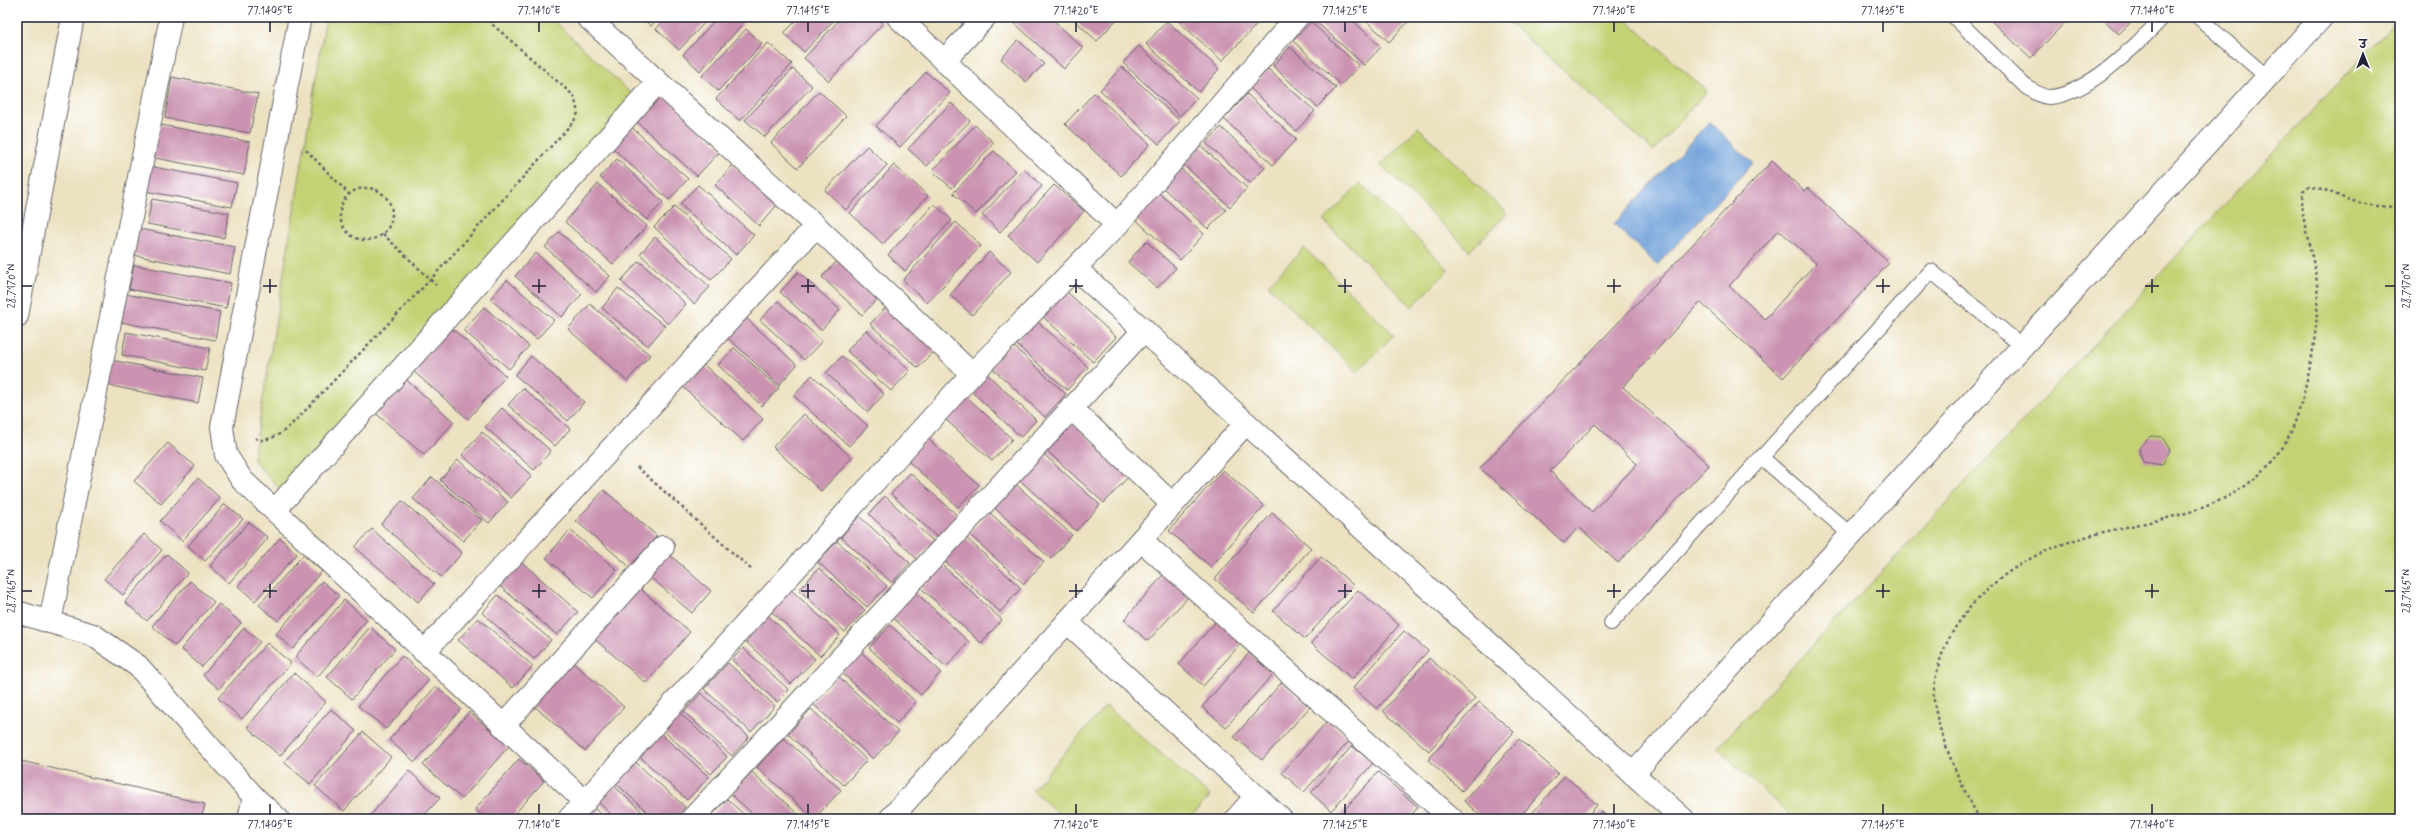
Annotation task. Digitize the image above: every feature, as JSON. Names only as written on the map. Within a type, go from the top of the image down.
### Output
[{"type":"street","points":[[17,316],[73,17]]},
{"type":"street","points":[[50,622],[171,17]]},
{"type":"street","points":[[300,17],[222,427],[226,456],[242,480],[585,802]]},
{"type":"street","points":[[587,17],[816,226],[972,374]]},
{"type":"street","points":[[898,17],[1117,225]]},
{"type":"street","points":[[944,62],[985,17]]},
{"type":"street","points":[[569,819],[972,374],[1076,269],[1117,225],[1297,17]]},
{"type":"street","points":[[1633,774],[2322,17]]},
{"type":"street","points":[[275,510],[658,82]]},
{"type":"street","points":[[424,652],[816,226]]},
{"type":"street","points":[[1076,269],[1683,819]]},
{"type":"street","points":[[692,819],[1070,408],[1144,330]]},
{"type":"street","points":[[1070,408],[1172,504]]},
{"type":"street","points":[[890,819],[1246,422]]},
{"type":"street","points":[[1141,540],[1452,819]]},
{"type":"street","points":[[503,726],[663,547]]},
{"type":"street","points":[[17,612],[92,635],[138,666],[254,797],[278,819]]},
{"type":"street","points":[[1067,622],[1281,819]]},
{"type":"street","points":[[1236,819],[1256,796]]},
{"type":"street","points":[[249,819],[254,797]]},
{"type":"lane","points":[[1954,17],[2024,85],[2047,97],[2067,93],[2103,72],[2163,17]]},
{"type":"lane","points":[[2198,17],[2267,77]]},
{"type":"lane","points":[[1611,623],[1931,271],[2022,346]]},
{"type":"lane","points":[[1761,457],[1851,535]]},
{"type":"path","points":[[253,437],[259,440],[265,440],[284,432],[430,280],[574,121],[578,113],[576,100],[570,91],[484,17]]},
{"type":"path","points":[[304,157],[305,149],[349,194]]},
{"type":"path","points":[[1980,819],[1961,782],[1939,724],[1934,692],[1943,653],[1964,615],[1989,587],[2030,557],[2067,542],[2190,513],[2229,496],[2258,474],[2281,450],[2296,422],[2309,367],[2315,330],[2317,279],[2303,215],[2303,192],[2309,187],[2317,187],[2351,200],[2389,207],[2400,206]]},
{"type":"path","points":[[364,188],[380,191],[386,197],[392,212],[392,220],[383,234],[366,240],[350,234],[344,227],[340,210],[343,201],[349,194],[364,188]]},
{"type":"path","points":[[383,234],[458,307]]},
{"type":"path","points":[[637,467],[776,591]]},
{"type":"green space","points":[[326,17],[550,17],[640,102],[284,494],[253,459]]},
{"type":"green space","points":[[1509,17],[1623,17],[1707,91],[1654,151],[1506,20]]},
{"type":"green space","points":[[2400,17],[2400,819],[1794,819],[1717,748]]},
{"type":"green space","points":[[1418,127],[1507,214],[1470,251],[1381,165]]},
{"type":"green space","points":[[1360,183],[1449,270],[1412,307],[1324,221]]},
{"type":"green space","points":[[1304,248],[1394,335],[1357,372],[1268,285]]},
{"type":"green space","points":[[1106,706],[1210,796],[1189,819],[1065,819],[1032,790]]},
{"type":"water","points":[[1709,122],[1753,163],[1657,265],[1614,224]]},
{"type":"building","points":[[641,17],[659,17],[651,26]]},
{"type":"building","points":[[667,17],[710,17],[679,50],[656,29]]},
{"type":"building","points":[[718,17],[735,17],[743,24],[700,71],[683,55]]},
{"type":"building","points":[[800,17],[837,17],[804,52],[784,33]]},
{"type":"building","points":[[842,17],[877,17],[883,23],[829,81],[804,58]]},
{"type":"building","points":[[955,17],[983,17],[970,30]]},
{"type":"building","points":[[1008,17],[1050,17],[1083,48],[1064,69]]},
{"type":"building","points":[[1071,17],[1119,17],[1097,41]]},
{"type":"building","points":[[1174,17],[1254,17],[1259,22],[1222,61]]},
{"type":"building","points":[[1264,17],[1275,17],[1270,22]]},
{"type":"building","points":[[1311,17],[1349,17],[1381,47],[1364,65]]},
{"type":"building","points":[[1362,17],[1406,17],[1410,20],[1389,42]]},
{"type":"building","points":[[1987,17],[2070,17],[2031,58]]},
{"type":"building","points":[[2101,17],[2136,17],[2119,34]]},
{"type":"building","points":[[1167,21],[1219,69],[1199,92],[1146,44]]},
{"type":"building","points":[[1311,22],[1359,66],[1341,85],[1293,41]]},
{"type":"building","points":[[746,29],[762,44],[718,91],[702,76]]},
{"type":"building","points":[[1018,40],[1044,64],[1026,82],[1001,59]]},
{"type":"building","points":[[768,43],[792,64],[740,121],[716,99]]},
{"type":"building","points":[[1139,46],[1197,98],[1180,116],[1123,63]]},
{"type":"building","points":[[1290,47],[1336,88],[1317,107],[1273,66]]},
{"type":"building","points":[[1122,67],[1180,121],[1159,144],[1100,90]]},
{"type":"building","points":[[793,69],[812,86],[765,137],[745,120]]},
{"type":"building","points":[[1268,69],[1315,111],[1296,131],[1250,88]]},
{"type":"building","points":[[926,72],[950,93],[900,147],[876,126]]},
{"type":"building","points":[[172,77],[258,94],[250,133],[165,118]]},
{"type":"building","points":[[819,91],[846,116],[798,168],[771,143]]},
{"type":"building","points":[[660,92],[722,149],[697,176],[634,119]]},
{"type":"building","points":[[1094,93],[1150,144],[1121,176],[1065,124]]},
{"type":"building","points":[[1247,94],[1296,139],[1273,165],[1224,119]]},
{"type":"building","points":[[951,103],[970,121],[927,166],[908,149]]},
{"type":"building","points":[[626,122],[688,179],[669,200],[607,143]]},
{"type":"building","points":[[156,124],[250,142],[244,175],[150,157]]},
{"type":"building","points":[[975,125],[994,143],[952,188],[932,171]]},
{"type":"building","points":[[1221,127],[1265,168],[1250,183],[1206,143]]},
{"type":"building","points":[[867,146],[887,165],[846,210],[825,190]]},
{"type":"building","points":[[1201,146],[1247,188],[1230,207],[1184,165]]},
{"type":"building","points":[[994,151],[1016,171],[976,214],[953,193]]},
{"type":"building","points":[[617,159],[663,202],[647,220],[600,177]]},
{"type":"building","points":[[1772,161],[1804,191],[1808,188],[1889,263],[1783,378],[1700,302],[1623,387],[1709,465],[1618,563],[1579,527],[1564,543],[1480,468]],"holes":[[[1779,230],[1816,263],[1765,319],[1729,286]],[[1595,424],[1637,464],[1592,512],[1550,471]]]},
{"type":"building","points":[[733,165],[777,205],[759,226],[715,185]]},
{"type":"building","points":[[894,165],[928,196],[883,244],[850,213]]},
{"type":"building","points":[[149,166],[237,183],[232,207],[145,191]]},
{"type":"building","points":[[1024,169],[1042,186],[1000,232],[982,215]]},
{"type":"building","points":[[1181,169],[1226,210],[1208,229],[1163,188]]},
{"type":"building","points":[[598,184],[647,226],[613,264],[565,222]]},
{"type":"building","points":[[698,185],[754,235],[736,255],[680,204]]},
{"type":"building","points":[[1054,185],[1084,211],[1037,262],[1008,235]]},
{"type":"building","points":[[1158,192],[1204,234],[1180,260],[1134,218]]},
{"type":"building","points":[[152,199],[229,213],[224,238],[147,224]]},
{"type":"building","points":[[934,204],[952,220],[905,271],[888,255]]},
{"type":"building","points":[[674,207],[731,259],[711,280],[654,227]]},
{"type":"building","points":[[956,222],[981,246],[927,303],[903,280]]},
{"type":"building","points":[[139,229],[235,247],[230,274],[133,255]]},
{"type":"building","points":[[559,232],[610,276],[596,292],[545,247]]},
{"type":"building","points":[[655,237],[710,287],[694,304],[640,254]]},
{"type":"building","points":[[1146,241],[1176,268],[1157,288],[1128,262]]},
{"type":"building","points":[[989,252],[1011,272],[972,315],[950,295]]},
{"type":"building","points":[[536,253],[582,294],[562,317],[515,276]]},
{"type":"building","points":[[839,259],[880,296],[862,315],[822,277]]},
{"type":"building","points":[[639,261],[686,304],[668,324],[621,281]]},
{"type":"building","points":[[134,265],[231,283],[226,308],[129,289]]},
{"type":"building","points":[[798,272],[840,310],[821,330],[780,292]]},
{"type":"building","points":[[507,280],[554,320],[537,339],[490,299]]},
{"type":"building","points":[[618,288],[665,326],[648,346],[602,308]]},
{"type":"building","points":[[1065,290],[1116,337],[1093,362],[1041,315]]},
{"type":"building","points":[[120,293],[220,312],[215,340],[115,321]]},
{"type":"building","points":[[778,301],[822,341],[804,360],[760,320]]},
{"type":"building","points":[[590,304],[650,355],[627,381],[568,329]]},
{"type":"building","points":[[888,305],[936,349],[918,368],[870,324]]},
{"type":"building","points":[[484,307],[529,346],[509,369],[463,330]]},
{"type":"building","points":[[746,318],[797,365],[779,385],[727,337]]},
{"type":"building","points":[[1036,320],[1088,367],[1067,390],[1015,343]]},
{"type":"building","points":[[450,327],[506,376],[468,419],[412,370]]},
{"type":"building","points":[[866,330],[910,371],[891,391],[847,351]]},
{"type":"building","points":[[126,332],[210,348],[205,371],[122,355]]},
{"type":"building","points":[[1011,344],[1066,394],[1045,417],[990,366]]},
{"type":"building","points":[[734,348],[779,388],[762,406],[718,365]]},
{"type":"building","points":[[531,356],[584,402],[568,421],[515,375]]},
{"type":"building","points":[[842,356],[884,394],[868,412],[826,373]]},
{"type":"building","points":[[111,360],[203,378],[198,403],[106,385]]},
{"type":"building","points":[[704,365],[763,419],[743,441],[683,387]]},
{"type":"building","points":[[987,374],[1036,420],[1021,437],[971,391]]},
{"type":"building","points":[[812,375],[868,426],[849,446],[794,396]]},
{"type":"building","points":[[402,376],[454,422],[424,455],[372,410]]},
{"type":"building","points":[[523,388],[570,429],[555,446],[508,405]]},
{"type":"building","points":[[966,396],[1012,439],[992,461],[945,419]]},
{"type":"building","points":[[502,408],[551,451],[534,470],[485,427]]},
{"type":"building","points":[[804,414],[852,458],[821,491],[773,447]]},
{"type":"building","points":[[1069,420],[1129,476],[1104,503],[1044,448]]},
{"type":"building","points":[[482,432],[532,476],[511,498],[462,455]]},
{"type":"building","points":[[2150,436],[2162,437],[2170,450],[2162,465],[2143,462],[2139,448]]},
{"type":"building","points":[[927,438],[979,485],[958,507],[907,460]]},
{"type":"building","points":[[168,443],[195,466],[161,504],[134,481]]},
{"type":"building","points":[[1038,449],[1100,505],[1076,531],[1014,475]]},
{"type":"building","points":[[458,460],[508,502],[489,523],[440,480]]},
{"type":"building","points":[[1223,470],[1264,506],[1211,567],[1169,531]]},
{"type":"building","points":[[910,473],[958,516],[938,538],[891,494]]},
{"type":"building","points":[[432,477],[482,520],[463,541],[413,499]]},
{"type":"building","points":[[198,478],[220,498],[182,541],[160,521]]},
{"type":"building","points":[[1010,479],[1072,535],[1051,559],[988,502]]},
{"type":"building","points":[[604,490],[657,536],[630,567],[576,521]]},
{"type":"building","points":[[885,496],[933,541],[917,559],[869,514]]},
{"type":"building","points":[[402,501],[462,553],[441,577],[381,524]]},
{"type":"building","points":[[225,504],[243,519],[205,561],[188,546]]},
{"type":"building","points":[[989,512],[1044,562],[1024,584],[969,534]]},
{"type":"building","points":[[1272,513],[1311,548],[1254,613],[1215,579]]},
{"type":"building","points":[[859,516],[910,563],[892,583],[841,537]]},
{"type":"building","points":[[249,522],[268,538],[229,583],[210,566]]},
{"type":"building","points":[[372,529],[434,584],[418,602],[355,547]]},
{"type":"building","points":[[570,530],[617,570],[593,598],[546,558]]},
{"type":"building","points":[[144,534],[162,550],[123,595],[104,579]]},
{"type":"building","points":[[964,536],[1021,588],[1000,612],[942,559]]},
{"type":"building","points":[[280,538],[297,554],[255,601],[238,586]]},
{"type":"building","points":[[837,541],[887,586],[867,607],[818,562]]},
{"type":"building","points":[[663,549],[711,591],[692,613],[643,571]]},
{"type":"building","points":[[167,554],[188,573],[147,621],[125,602]]},
{"type":"building","points":[[303,555],[322,571],[278,621],[259,605]]},
{"type":"building","points":[[1321,557],[1353,585],[1305,639],[1273,611]]},
{"type":"building","points":[[517,558],[578,612],[557,635],[495,582]]},
{"type":"building","points":[[942,565],[1002,620],[981,643],[921,588]]},
{"type":"building","points":[[819,568],[865,610],[845,632],[799,590]]},
{"type":"building","points":[[1164,574],[1189,596],[1148,641],[1124,620]]},
{"type":"building","points":[[190,581],[214,602],[175,646],[152,626]]},
{"type":"building","points":[[322,581],[339,596],[293,649],[276,634]]},
{"type":"building","points":[[636,585],[690,632],[646,683],[591,636]]},
{"type":"building","points":[[911,588],[969,642],[946,667],[888,613]]},
{"type":"building","points":[[790,589],[840,635],[820,656],[770,610]]},
{"type":"building","points":[[1358,590],[1399,625],[1352,679],[1311,643]]},
{"type":"building","points":[[498,595],[551,640],[534,659],[482,613]]},
{"type":"building","points":[[344,600],[367,620],[317,677],[295,657]]},
{"type":"building","points":[[219,604],[241,623],[202,667],[181,649]]},
{"type":"building","points":[[765,613],[815,659],[791,684],[742,638]]},
{"type":"building","points":[[478,618],[533,666],[513,688],[458,640]]},
{"type":"building","points":[[1217,620],[1243,641],[1203,686],[1179,664]]},
{"type":"building","points":[[890,625],[941,672],[921,695],[869,648]]},
{"type":"building","points":[[370,627],[395,649],[352,699],[327,677]]},
{"type":"building","points":[[244,628],[260,642],[219,689],[203,675]]},
{"type":"building","points":[[1404,631],[1428,651],[1377,709],[1353,688]]},
{"type":"building","points":[[267,643],[291,663],[242,719],[218,698]]},
{"type":"building","points":[[743,648],[789,690],[777,702],[732,660]]},
{"type":"building","points":[[860,651],[916,702],[897,723],[841,672]]},
{"type":"building","points":[[1249,653],[1273,674],[1226,727],[1202,707]]},
{"type":"building","points":[[402,656],[429,680],[386,729],[358,706]]},
{"type":"building","points":[[1429,658],[1475,698],[1429,751],[1383,711]]},
{"type":"building","points":[[570,660],[624,707],[585,751],[532,704]]},
{"type":"building","points":[[728,663],[775,706],[751,732],[704,689]]},
{"type":"building","points":[[294,673],[326,702],[280,756],[247,727]]},
{"type":"building","points":[[838,676],[898,732],[873,759],[812,703]]},
{"type":"building","points":[[1282,682],[1310,707],[1262,760],[1234,737]]},
{"type":"building","points":[[436,686],[461,709],[415,762],[389,740]]},
{"type":"building","points":[[701,693],[749,737],[732,756],[684,712]]},
{"type":"building","points":[[1479,702],[1514,732],[1462,791],[1428,760]]},
{"type":"building","points":[[331,709],[356,731],[310,784],[284,762]]},
{"type":"building","points":[[811,709],[867,760],[844,785],[788,734]]},
{"type":"building","points":[[469,712],[509,746],[462,799],[423,765]]},
{"type":"building","points":[[680,713],[727,757],[711,774],[664,731]]},
{"type":"building","points":[[1328,720],[1350,740],[1304,792],[1282,773]]},
{"type":"building","points":[[363,732],[391,757],[344,811],[315,786]]},
{"type":"building","points":[[661,734],[709,777],[687,800],[640,757]]},
{"type":"building","points":[[784,738],[841,790],[814,819],[757,767]]},
{"type":"building","points":[[1519,739],[1558,773],[1518,819],[1484,819],[1464,801]]},
{"type":"building","points":[[1352,746],[1373,763],[1331,811],[1311,793]]},
{"type":"building","points":[[631,758],[685,807],[674,819],[655,819],[611,779]]},
{"type":"building","points":[[519,759],[544,781],[510,819],[486,819],[475,809]]},
{"type":"building","points":[[17,760],[205,804],[201,819],[17,819]]},
{"type":"building","points":[[409,771],[440,798],[421,819],[367,819]]},
{"type":"building","points":[[752,772],[803,819],[758,819],[731,794]]},
{"type":"building","points":[[1378,772],[1418,807],[1408,819],[1337,818]]},
{"type":"building","points":[[1565,776],[1597,805],[1585,819],[1527,819]]},
{"type":"building","points":[[614,786],[650,819],[616,819],[599,803]]},
{"type":"building","points":[[727,799],[749,819],[708,819]]},
{"type":"building","points":[[593,807],[606,819],[581,819]]},
{"type":"building","points":[[1249,809],[1261,819],[1240,819]]},
{"type":"building","points":[[1601,811],[1610,819],[1594,819]]},
{"type":"building","points":[[1428,813],[1435,819],[1423,819]]}]
